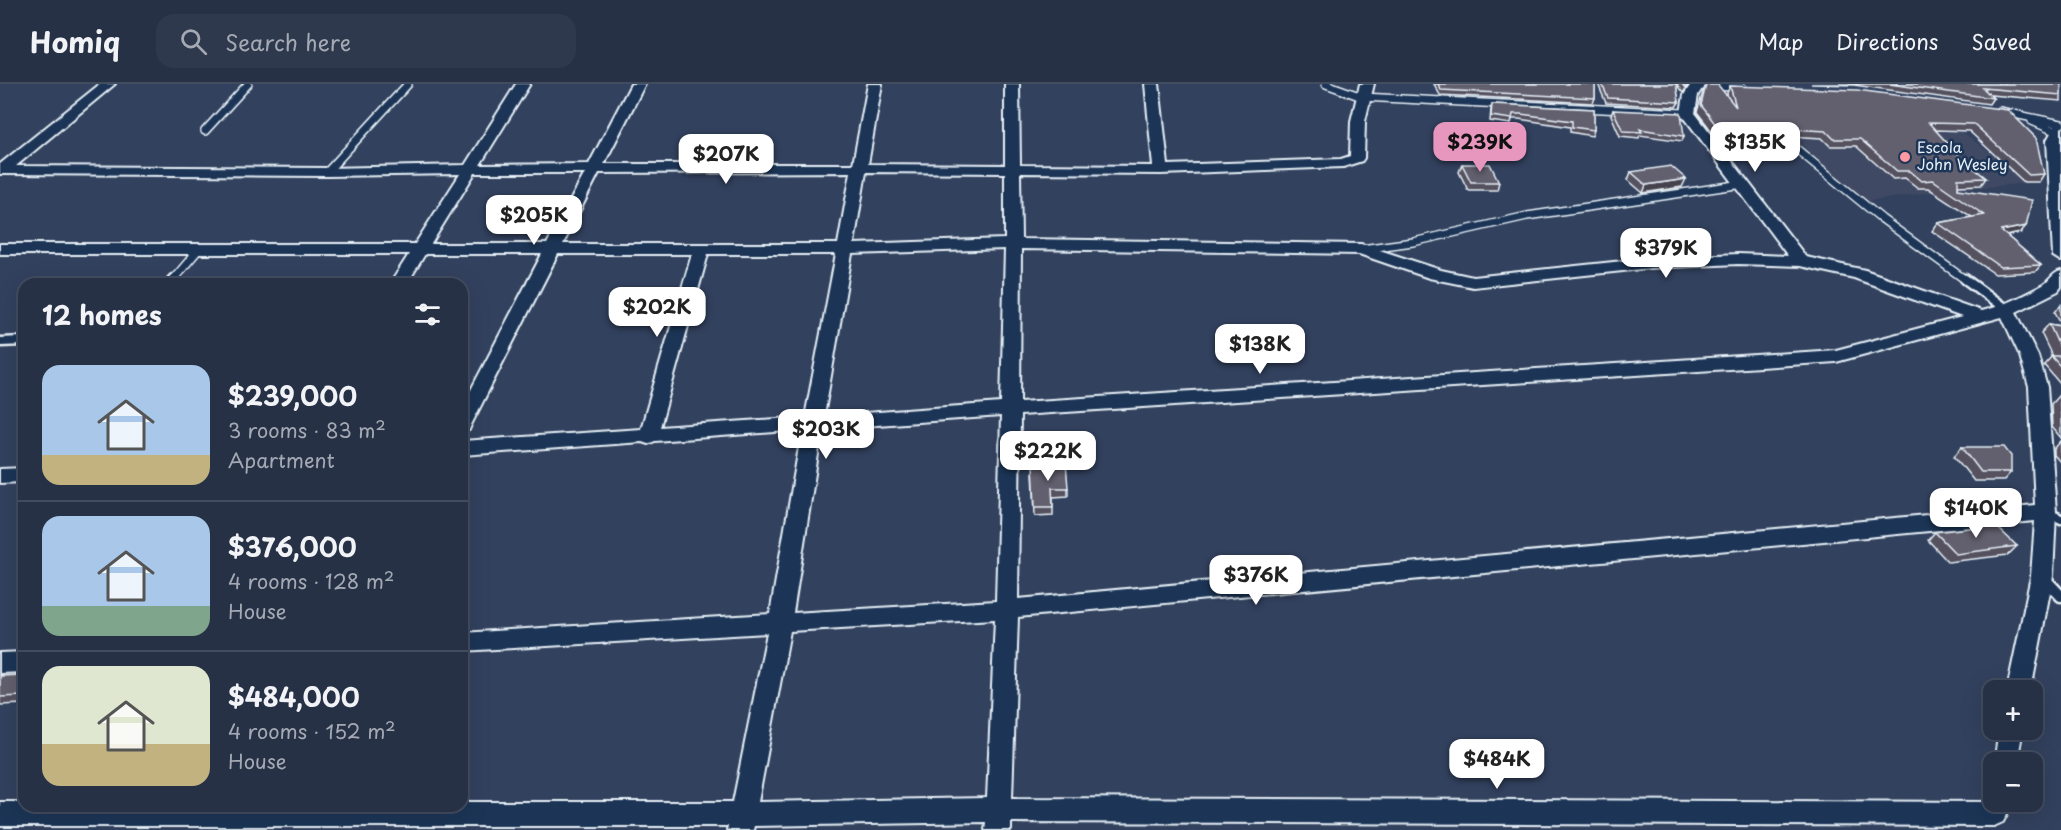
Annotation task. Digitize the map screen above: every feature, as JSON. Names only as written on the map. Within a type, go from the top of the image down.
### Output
[{"type":"street","points":[[1,170],[108,84]]},
{"type":"street","points":[[402,278],[523,84]]},
{"type":"street","points":[[468,413],[638,84]]},
{"type":"street","points":[[742,822],[780,623],[813,423],[875,84]]},
{"type":"street","points":[[998,820],[1007,609],[1011,409],[1012,84]]},
{"type":"street","points":[[1152,84],[1161,170]]},
{"type":"street","points":[[1697,85],[1691,94],[1688,113],[1800,261]]},
{"type":"street","points":[[1,170],[327,172],[471,168],[1161,170],[1343,163],[1354,161],[1357,158],[1358,121],[1365,91]]},
{"type":"street","points":[[2060,128],[2054,140],[2061,256]]},
{"type":"street","points":[[0,249],[845,249],[1013,244],[1361,249],[1435,274],[1473,282],[1651,263],[1738,259],[1800,261],[1859,274],[1980,317]]},
{"type":"street","points":[[648,437],[701,249]]},
{"type":"street","points":[[468,448],[648,437],[1011,409],[1836,356],[2007,310],[2052,287],[2061,276]]},
{"type":"street","points":[[2007,310],[2029,356],[2038,387],[2053,515],[2021,680]]},
{"type":"street","points":[[0,476],[18,474]]},
{"type":"street","points":[[468,642],[1007,609],[2053,515]]},
{"type":"street","points":[[0,663],[18,662]]},
{"type":"street","points":[[0,814],[58,817],[742,822],[1995,815]]},
{"type":"lane","points":[[205,130],[248,84]]},
{"type":"lane","points":[[327,172],[408,84]]},
{"type":"lane","points":[[1326,84],[1365,91],[1688,113]]},
{"type":"lane","points":[[1697,85],[1750,87]]},
{"type":"lane","points":[[1990,109],[2010,112],[2060,128]]},
{"type":"lane","points":[[1788,142],[1882,219],[2007,310]]},
{"type":"lane","points":[[1361,249],[1413,242],[1527,216],[1743,184]]},
{"type":"lane","points":[[174,278],[199,249]]},
{"type":"lane","points":[[0,342],[18,341]]},
{"type":"lane","points":[[2042,576],[2061,596]]},
{"type":"shaded area","name":"Escola John Wesley","points":[[1784,130],[1962,132],[2030,183],[1939,191],[1863,202]]},
{"type":"building","points":[[1438,84],[1595,84],[1595,98],[1441,90]]},
{"type":"building","points":[[1602,84],[1676,84],[1679,102],[1608,98]]},
{"type":"building","points":[[1889,84],[2061,84],[2061,95],[1983,88],[1993,98]]},
{"type":"building","points":[[1706,85],[1718,85],[1736,107],[1730,86],[1857,90],[2008,110],[2036,138],[2044,174],[2029,175],[1974,124],[1929,123],[1960,157],[1986,178],[1958,179],[1958,189],[2032,200],[2026,226],[2001,231],[2041,265],[2001,267],[1938,223],[1984,215],[1933,180],[1922,181],[1910,171],[1897,171],[1860,139],[1834,139],[1826,131],[1792,129],[1772,131],[1792,150],[1728,141],[1701,105]]},
{"type":"building","points":[[1492,104],[1594,109],[1594,130],[1572,127],[1572,121],[1521,114],[1513,114],[1512,119],[1491,116]]},
{"type":"building","points":[[1613,110],[1681,113],[1684,136],[1640,129],[1642,132],[1623,131]]},
{"type":"building","points":[[1462,164],[1490,164],[1499,182],[1471,182]]},
{"type":"building","points":[[1671,166],[1686,179],[1646,185],[1631,172]]},
{"type":"building","points":[[2049,324],[2061,326],[2061,349],[2060,348]]},
{"type":"building","points":[[2051,356],[2061,356],[2061,367]]},
{"type":"building","points":[[2059,395],[2061,395],[2061,418]]},
{"type":"building","points":[[1962,447],[2004,447],[2011,456],[2011,472],[1981,472]]},
{"type":"building","points":[[1066,463],[1068,488],[1052,488],[1053,507],[1035,507],[1033,464]]},
{"type":"building","points":[[1995,525],[2017,546],[1956,554],[1935,532]]},
{"type":"building","points":[[18,675],[18,696],[0,697],[0,676]]},
{"type":"place","name":"Escola John Wesley","points":[[1905,157]]}]
